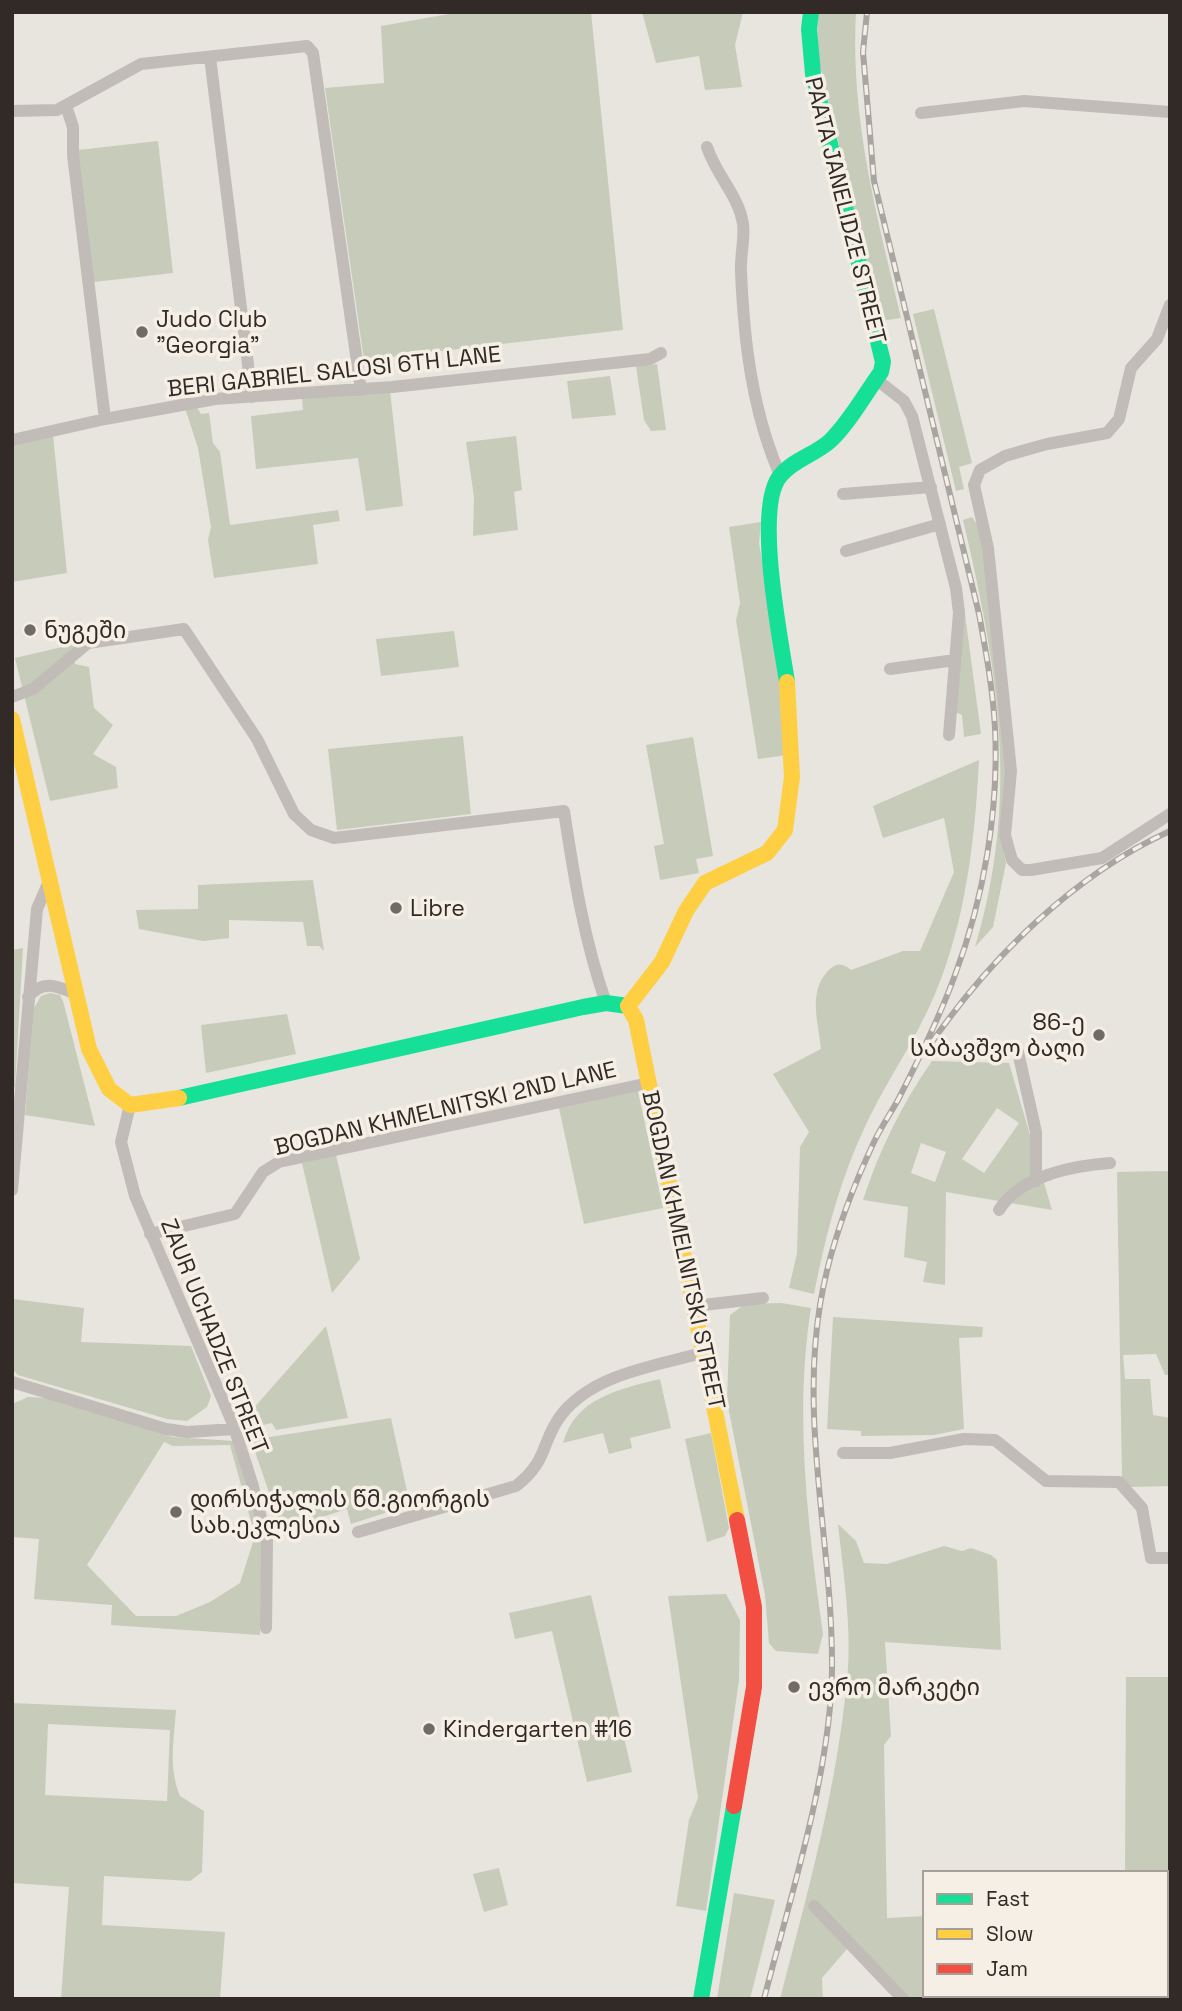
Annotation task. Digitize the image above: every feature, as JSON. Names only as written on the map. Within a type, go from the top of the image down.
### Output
[{"type":"main road","name":"PAATA JANELIDZE STREET","points":[[811,12],[809,29],[813,74],[881,349],[883,362],[877,380]]},
{"type":"main road","points":[[12,719],[89,1049],[109,1089],[130,1105],[153,1104],[606,1003],[628,1006],[662,962],[686,911],[705,883],[767,853],[777,844],[789,818],[792,777],[788,686],[772,601],[768,544],[771,507],[780,475],[830,441],[877,380]]},
{"type":"main road","name":"BOGDAN KHMELNITSKI STREET","points":[[628,1006],[636,1020],[705,1352],[749,1576],[756,1642],[754,1687],[701,1999]]},
{"type":"street","points":[[12,111],[43,111],[66,106],[141,64],[307,46],[313,53],[361,390]]},
{"type":"street","points":[[210,57],[252,397]]},
{"type":"street","points":[[921,113],[1024,101],[1170,112]]},
{"type":"street","points":[[66,106],[73,127],[73,155],[105,419]]},
{"type":"street","points":[[707,148],[715,171],[736,200],[743,224],[741,268],[748,357],[756,405],[780,475]]},
{"type":"street","points":[[1170,305],[1157,339],[1131,368],[1119,419],[1107,433],[1046,444],[1005,456],[980,470],[975,476],[974,485],[992,573],[1011,771],[1005,835],[1016,866],[1022,870],[1093,860],[1126,844],[1170,814]]},
{"type":"street","name":"BERI GABRIEL SALOSI 6TH LANE","points":[[12,440],[105,419],[215,399],[361,390],[650,359],[661,353]]},
{"type":"street","points":[[877,380],[904,401],[912,416],[958,604],[949,736]]},
{"type":"street","points":[[843,494],[931,487]]},
{"type":"street","points":[[846,551],[940,524]]},
{"type":"street","points":[[12,697],[33,690],[88,643],[184,629],[257,739],[286,802],[311,830],[334,838],[564,811],[588,952],[606,1003]]},
{"type":"street","points":[[890,669],[955,660]]},
{"type":"street","points":[[12,1190],[15,1109],[38,901],[50,878]]},
{"type":"street","points":[[28,997],[36,987],[52,984],[76,994]]},
{"type":"street","points":[[1018,1052],[1036,1132],[1037,1181]]},
{"type":"street","name":"BOGDAN KHMELNITSKI 2ND LANE","points":[[150,1234],[234,1214],[263,1172],[279,1162],[649,1083]]},
{"type":"street","name":"ZAUR UCHADZE STREET","points":[[130,1105],[121,1142],[135,1196],[234,1429],[267,1541],[266,1628]]},
{"type":"street","points":[[999,1210],[1005,1200],[1037,1181],[1074,1166],[1110,1163]]},
{"type":"street","points":[[695,1306],[763,1298]]},
{"type":"street","points":[[358,1532],[516,1486],[537,1467],[560,1416],[580,1395],[602,1382],[705,1352]]},
{"type":"street","points":[[12,1382],[166,1429],[187,1432],[234,1429]]},
{"type":"street","points":[[843,1453],[890,1452],[964,1439],[995,1440],[1046,1480],[1119,1482],[1142,1508],[1151,1558],[1170,1558]]},
{"type":"street","points":[[814,1906],[903,1999]]},
{"type":"green space","points":[[460,12],[591,12],[623,330],[364,360],[325,88],[384,83],[381,26]]},
{"type":"green space","points":[[642,12],[743,12],[735,45],[742,87],[705,90],[699,56],[656,63]]},
{"type":"green space","points":[[818,12],[856,12],[855,51],[861,129],[901,318],[881,321],[817,54]]},
{"type":"green space","points":[[158,141],[173,273],[94,282],[78,150]]},
{"type":"green space","points":[[934,309],[972,463],[959,467],[964,489],[956,491],[913,314]]},
{"type":"green space","points":[[657,364],[666,430],[651,431],[644,420],[636,366]]},
{"type":"green space","points":[[610,376],[616,415],[572,419],[567,381]]},
{"type":"green space","points":[[390,391],[403,506],[366,511],[358,458],[256,469],[251,416],[303,410],[302,398]]},
{"type":"green space","points":[[196,406],[201,414],[209,413],[213,443],[220,452],[230,525],[338,510],[340,521],[313,525],[318,564],[214,578],[208,540],[211,527],[198,448],[185,408]]},
{"type":"green space","points":[[53,435],[67,573],[12,582],[12,444]]},
{"type":"green space","points":[[516,436],[522,490],[514,492],[518,530],[473,536],[474,497],[466,442]]},
{"type":"green space","points":[[972,517],[980,529],[1009,766],[1003,847],[1006,863],[993,927],[975,947],[989,891],[997,838],[1000,785],[994,681],[986,628],[963,520]]},
{"type":"green space","points":[[761,522],[759,543],[784,690],[787,755],[758,759],[736,620],[740,603],[729,527]]},
{"type":"green space","points":[[964,607],[981,734],[964,737],[962,715],[955,712]]},
{"type":"green space","points":[[454,631],[459,667],[381,676],[376,639]]},
{"type":"green space","points":[[75,644],[75,664],[89,667],[94,708],[113,725],[93,754],[116,767],[118,788],[50,801],[15,658]]},
{"type":"green space","points":[[463,736],[471,814],[337,830],[328,749]]},
{"type":"green space","points":[[693,737],[713,856],[696,859],[699,873],[660,880],[654,846],[664,844],[646,745]]},
{"type":"green space","points":[[979,760],[967,879],[946,966],[927,1012],[871,1114],[854,1151],[834,1211],[814,1294],[789,1288],[797,1253],[800,1147],[809,1132],[773,1074],[821,1049],[816,995],[824,976],[831,968],[841,964],[851,970],[903,951],[920,951],[954,872],[944,818],[883,838],[873,806]]},
{"type":"green space","points":[[313,880],[324,951],[319,946],[307,946],[303,922],[229,920],[229,938],[203,941],[139,929],[136,910],[198,909],[198,885]]},
{"type":"green space","points":[[23,948],[15,1087],[12,1087],[12,950]]},
{"type":"green space","points":[[50,993],[60,995],[63,1001],[95,1126],[25,1115],[34,1008],[41,996]]},
{"type":"green space","points":[[287,1014],[296,1054],[206,1073],[201,1025]]},
{"type":"green space","points":[[932,1061],[1009,1063],[1052,1210],[946,1192],[945,1285],[923,1282],[927,1262],[904,1257],[908,1207],[863,1200],[884,1145]],"holes":[[[997,1108],[1019,1123],[984,1173],[962,1159]],[[921,1143],[946,1152],[935,1182],[911,1173]]]},
{"type":"green space","points":[[638,1091],[663,1208],[584,1224],[559,1108]]},
{"type":"green space","points":[[336,1155],[360,1259],[332,1293],[302,1163]]},
{"type":"green space","points":[[1170,1171],[1170,1375],[1165,1375],[1156,1354],[1123,1355],[1125,1379],[1150,1379],[1153,1415],[1170,1418],[1170,1486],[1129,1487],[1122,1478],[1117,1172]]},
{"type":"green space","points":[[13,1299],[84,1308],[81,1342],[191,1346],[211,1396],[207,1407],[187,1421],[167,1419],[18,1375],[12,1369]]},
{"type":"green space","points":[[781,1303],[811,1308],[806,1348],[803,1430],[812,1553],[823,1634],[818,1654],[776,1651],[769,1643],[765,1595],[727,1401],[730,1315],[745,1304]]},
{"type":"green space","points":[[833,1317],[983,1327],[982,1337],[959,1338],[964,1429],[934,1435],[861,1436],[861,1431],[827,1429]]},
{"type":"green space","points":[[326,1326],[348,1418],[276,1430],[272,1423],[259,1426],[252,1410]]},
{"type":"green space","points":[[660,1379],[671,1428],[630,1438],[632,1448],[609,1454],[603,1433],[563,1443],[577,1415],[588,1406],[614,1392]]},
{"type":"green space","points":[[28,1397],[46,1398],[173,1437],[234,1441],[255,1509],[262,1544],[260,1635],[111,1625],[112,1605],[34,1599],[39,1539],[12,1537],[12,1404]],"holes":[[[164,1442],[173,1446],[230,1445],[255,1536],[240,1583],[210,1602],[176,1616],[136,1616],[87,1565]]]},
{"type":"green space","points":[[391,1418],[410,1505],[351,1524],[347,1509],[282,1530],[251,1440]]},
{"type":"green space","points":[[711,1433],[729,1528],[725,1536],[707,1542],[685,1439]]},
{"type":"green space","points":[[838,1524],[856,1541],[864,1563],[887,1564],[944,1546],[962,1551],[971,1548],[997,1560],[1001,1650],[885,1642],[891,1736],[884,1745],[887,1918],[923,1916],[923,1997],[926,1999],[906,1999],[853,1942],[822,1978],[823,1999],[780,1999],[821,1835],[838,1752],[848,1668],[846,1596]]},
{"type":"green space","points":[[726,1594],[740,1620],[739,1680],[706,1911],[676,1906],[689,1820],[698,1798],[668,1596]]},
{"type":"green space","points":[[591,1595],[632,1772],[587,1782],[552,1631],[515,1639],[509,1613]]},
{"type":"green space","points":[[1126,1677],[1170,1677],[1170,1946],[1168,1871],[1125,1871]]},
{"type":"green space","points":[[12,1703],[176,1710],[174,1775],[180,1796],[204,1811],[202,1872],[190,1881],[104,1876],[102,1925],[225,1932],[220,1999],[61,1999],[69,1887],[12,1883]],"holes":[[[48,1724],[170,1730],[167,1801],[45,1795]]]},
{"type":"green space","points":[[499,1868],[508,1905],[484,1912],[473,1874]]},
{"type":"green space","points":[[734,1893],[775,1900],[750,1999],[717,1999]]},
{"type":"railway","points":[[764,1999],[817,1792],[830,1709],[831,1623],[815,1442],[814,1396],[815,1351],[824,1284],[841,1222],[857,1181],[877,1136],[929,1037],[965,946],[981,885],[995,790],[994,714],[979,614],[874,181],[863,52],[867,12]]},
{"type":"railway","points":[[932,1042],[1008,949],[1068,894],[1101,870],[1170,831]]},
{"type":"traffic: fast","points":[[787,682],[771,574],[769,514],[773,491],[786,470],[824,446],[837,434],[881,372],[883,362],[813,74],[809,29],[811,12]]},
{"type":"traffic: fast","points":[[179,1098],[583,1007],[606,1003],[628,1006]]},
{"type":"traffic: fast","points":[[701,1999],[734,1806]]},
{"type":"traffic: slow","points":[[628,1006],[662,962],[686,911],[705,883],[767,853],[785,830],[792,777],[787,682]]},
{"type":"traffic: slow","points":[[12,719],[89,1049],[109,1089],[130,1105],[179,1098]]},
{"type":"traffic: slow","points":[[628,1006],[636,1020],[737,1520]]},
{"type":"traffic: jam","points":[[734,1806],[754,1687],[754,1607],[737,1520]]},
{"type":"place","name":"Judo Club \"Georgia\"","points":[[142,332]]},
{"type":"place","name":"ნუგეში","points":[[30,630]]},
{"type":"place","name":"Libre","points":[[396,908]]},
{"type":"place","name":"86-ე საბავშვო ბაღი","points":[[1099,1035]]},
{"type":"place","name":"დირსიჭალის წმ.გიორგის სახ.ეკლესია","points":[[176,1512]]},
{"type":"place","name":"ევრო მარკეტი","points":[[794,1687]]},
{"type":"place","name":"Kindergarten #16","points":[[429,1729]]}]
